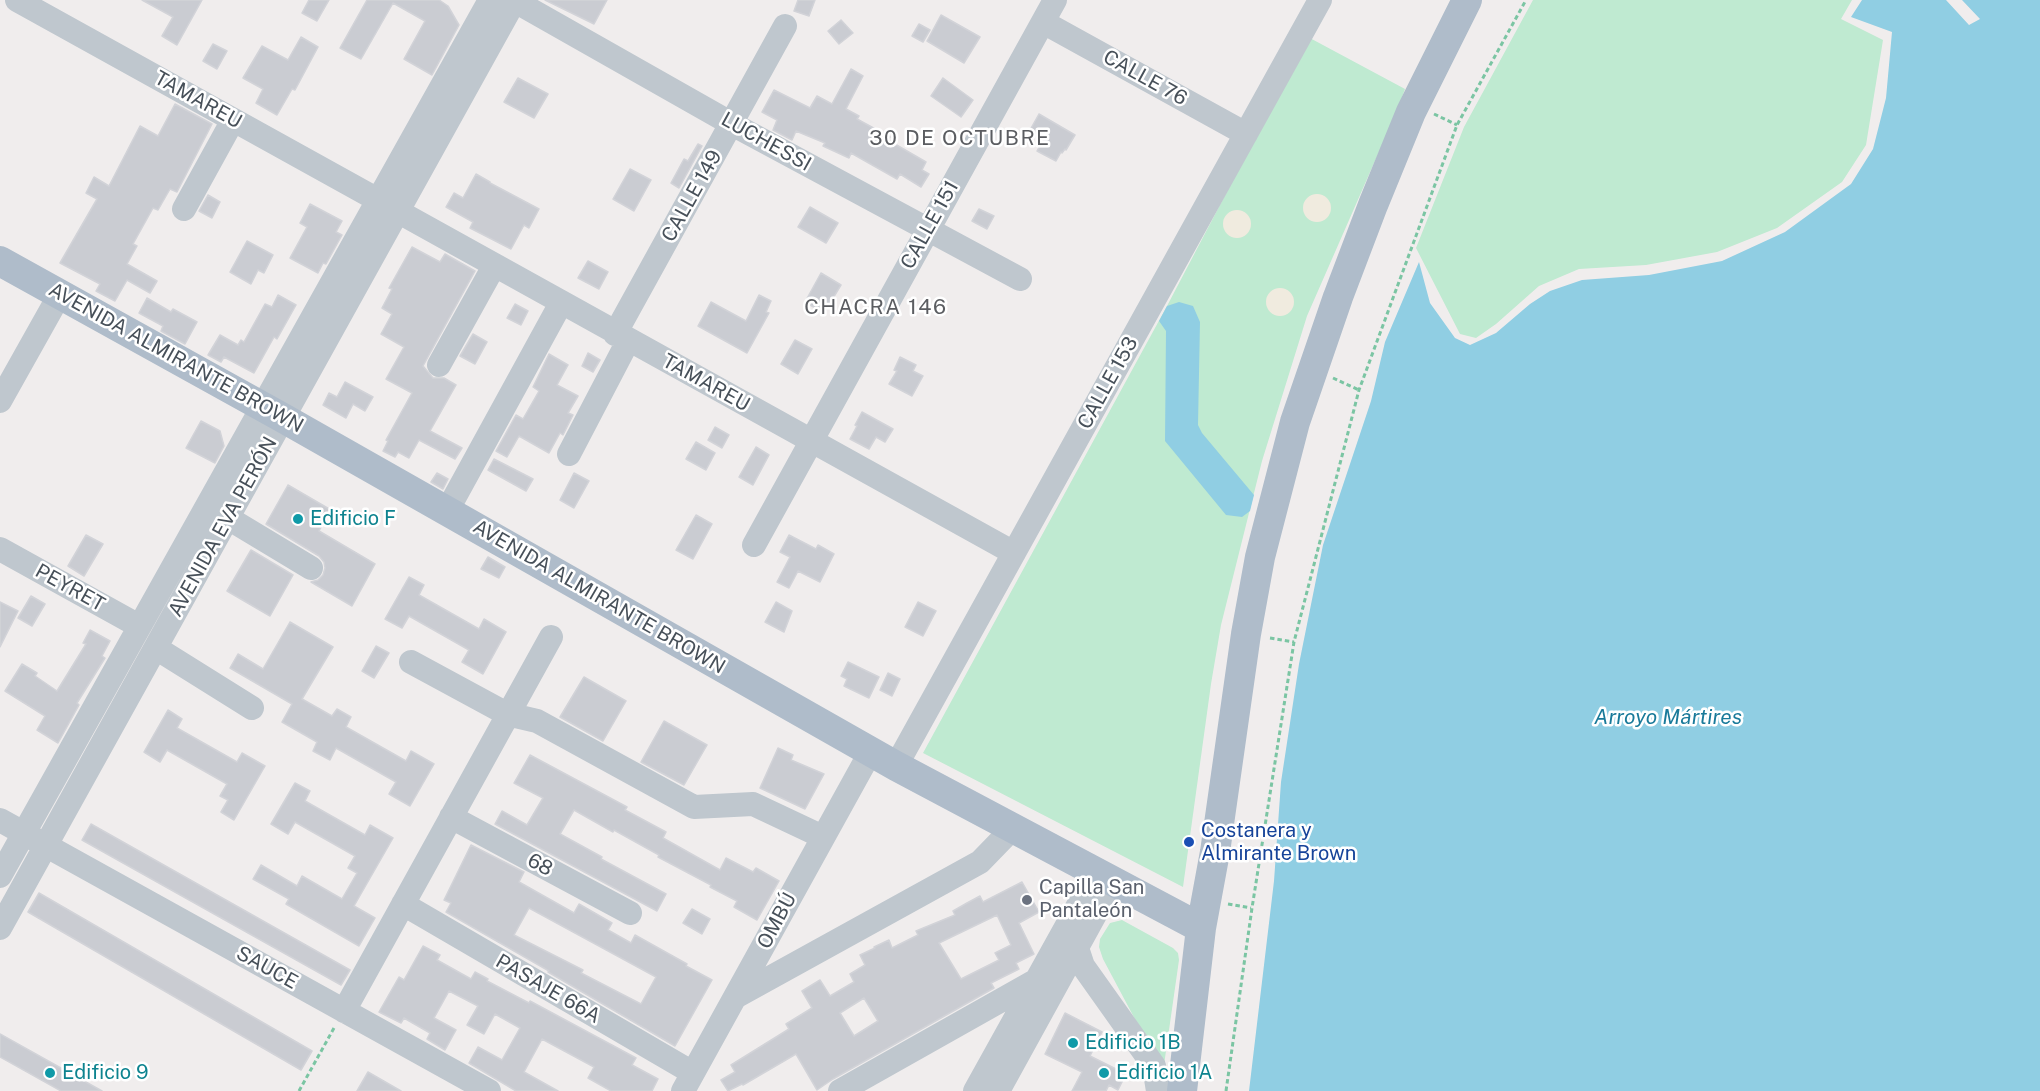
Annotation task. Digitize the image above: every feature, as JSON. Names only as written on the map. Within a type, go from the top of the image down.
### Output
[{"type":"main road","points":[[1182,1091],[1201,928],[1215,852],[1243,655],[1260,557],[1295,422],[1338,297],[1382,184],[1415,105],[1467,0]]},
{"type":"main road","name":"AVENIDA ALMIRANTE BROWN","points":[[0,261],[273,412],[896,766],[1201,928]]},
{"type":"street","name":"TAMAREU","points":[[17,0],[1014,553]]},
{"type":"street","name":"AVENIDA EVA PERÓN","points":[[389,206],[490,0]]},
{"type":"street","name":"CALLE 151","points":[[754,545],[1055,0]]},
{"type":"street","name":"CALLE 153","points":[[896,766],[1320,0]]},
{"type":"street","name":"AVENIDA EVA PERÓN","points":[[0,876],[139,626],[273,412],[389,206],[515,1]]},
{"type":"street","name":"LUCHESSI","points":[[515,1],[732,124],[1020,279]]},
{"type":"street","name":"CALLE 76","points":[[1043,22],[1246,134]]},
{"type":"street","name":"CALLE 149","points":[[569,454],[622,337],[785,26]]},
{"type":"street","points":[[184,209],[232,120]]},
{"type":"street","points":[[439,365],[494,266]]},
{"type":"street","points":[[0,401],[60,294]]},
{"type":"street","points":[[447,511],[561,303]]},
{"type":"street","name":"AVENIDA EVA PERÓN","points":[[0,928],[228,518],[273,412]]},
{"type":"street","points":[[228,518],[311,568]]},
{"type":"street","name":"PEYRET","points":[[0,549],[139,626]]},
{"type":"street","points":[[344,1011],[550,637]]},
{"type":"street","points":[[156,648],[252,708]]},
{"type":"street","points":[[411,662],[507,714],[537,721],[694,807],[753,804],[822,837]]},
{"type":"street","name":"OMBÚ","points":[[688,1082],[871,751]]},
{"type":"street","name":"68","points":[[451,817],[630,913]]},
{"type":"street","name":"SAUCE","points":[[0,820],[489,1091]]},
{"type":"street","points":[[737,996],[980,862],[1013,828]]},
{"type":"street","points":[[998,1091],[1077,948],[1105,877]]},
{"type":"street","points":[[975,1091],[1038,979],[1105,877]]},
{"type":"street","name":"PASAJE 66A","points":[[403,904],[688,1082]]},
{"type":"street","points":[[1077,948],[1083,966],[1154,1066],[1158,1091]]},
{"type":"street","points":[[840,1091],[1038,979]]},
{"type":"path","points":[[1226,1091],[1294,642],[1359,390],[1457,125],[1526,0]]},
{"type":"path","points":[[1427,111],[1457,125]]},
{"type":"path","points":[[1329,376],[1359,390]]},
{"type":"path","points":[[1259,636],[1294,642]]},
{"type":"path","points":[[1223,903],[1252,908]]},
{"type":"path","points":[[299,1091],[344,1011]]},
{"type":"green space","points":[[1533,0],[1852,0],[1841,19],[1883,40],[1866,145],[1842,182],[1777,228],[1717,252],[1646,265],[1579,269],[1539,286],[1496,324],[1476,338],[1460,334],[1416,248],[1464,127]]},
{"type":"green space","points":[[1308,37],[1405,89],[1307,316],[1262,461],[1221,625],[1183,887],[923,753],[1167,306]]},
{"type":"green space","points":[[1122,920],[1178,953],[1179,960],[1163,1072],[1103,959],[1099,947],[1100,939],[1110,923]]},
{"type":"sand","points":[[1317,194],[1327,198],[1331,208],[1327,218],[1317,222],[1307,218],[1303,208],[1307,198]]},
{"type":"sand","points":[[1237,210],[1247,214],[1251,224],[1247,234],[1237,238],[1227,234],[1223,224],[1227,214]]},
{"type":"sand","points":[[1280,288],[1290,292],[1294,302],[1290,312],[1280,316],[1270,312],[1266,302],[1270,292]]},
{"type":"water","name":"Arroyo Mártires","points":[[1862,0],[1946,0],[1969,25],[1980,19],[1962,0],[2040,0],[2040,1091],[1249,1091],[1274,881],[1281,782],[1299,664],[1323,545],[1371,401],[1385,342],[1419,262],[1430,303],[1455,338],[1470,345],[1496,333],[1530,304],[1550,291],[1582,280],[1649,275],[1722,261],[1785,232],[1851,184],[1873,149],[1886,98],[1892,32],[1851,17]]},
{"type":"water","points":[[1179,302],[1193,306],[1200,322],[1198,425],[1202,433],[1254,495],[1250,511],[1242,517],[1226,515],[1165,441],[1166,331],[1159,321],[1167,306]]},
{"type":"building","points":[[142,0],[202,0],[177,45],[162,36],[173,17]]},
{"type":"building","points":[[309,0],[329,0],[317,21],[302,13]]},
{"type":"building","points":[[367,0],[439,0],[448,6],[459,25],[432,75],[404,59],[425,21],[393,3],[361,59],[340,48]]},
{"type":"building","points":[[545,0],[607,0],[594,24]]},
{"type":"building","points":[[798,0],[815,0],[809,16],[794,11]]},
{"type":"building","points":[[941,15],[980,37],[964,63],[927,41]]},
{"type":"building","points":[[841,20],[853,33],[839,44],[828,31]]},
{"type":"building","points":[[919,24],[930,30],[923,42],[912,36]]},
{"type":"building","points":[[301,37],[318,47],[295,90],[292,89],[277,115],[256,103],[263,89],[243,78],[262,46],[288,60]]},
{"type":"building","points":[[213,44],[227,51],[217,69],[203,61]]},
{"type":"building","points":[[851,69],[863,76],[846,109],[859,116],[857,119],[890,137],[888,140],[926,162],[922,170],[929,174],[921,187],[900,174],[897,179],[851,153],[849,158],[823,146],[825,143],[796,131],[792,140],[773,130],[777,120],[762,112],[774,90],[810,108],[817,96],[832,104]]},
{"type":"building","points":[[518,78],[548,94],[534,118],[504,102]]},
{"type":"building","points":[[943,78],[973,100],[961,117],[931,96]]},
{"type":"building","points":[[175,104],[212,124],[177,192],[170,189],[158,210],[153,208],[133,244],[137,246],[127,264],[157,281],[150,293],[127,280],[115,301],[96,291],[100,284],[60,263],[97,199],[86,193],[94,177],[109,186],[140,126],[158,136]]},
{"type":"building","points":[[1039,114],[1075,135],[1056,161],[1037,151],[1044,138],[1030,130]]},
{"type":"building","points":[[698,144],[702,146],[679,188],[671,183],[684,159],[688,161]]},
{"type":"building","points":[[630,169],[651,180],[634,211],[613,199]]},
{"type":"building","points":[[476,174],[539,209],[529,228],[524,225],[511,249],[470,228],[473,222],[446,207],[454,193],[463,198]]},
{"type":"building","points":[[208,195],[220,202],[212,218],[199,211]]},
{"type":"building","points":[[310,204],[342,221],[336,232],[342,235],[326,264],[323,263],[318,273],[290,258],[307,227],[300,223]]},
{"type":"building","points":[[810,207],[838,223],[826,243],[798,227]]},
{"type":"building","points":[[979,209],[994,216],[987,229],[972,221]]},
{"type":"building","points":[[247,241],[273,255],[264,273],[258,270],[251,284],[230,272]]},
{"type":"building","points":[[412,247],[440,262],[445,254],[475,271],[423,366],[433,378],[444,378],[456,385],[430,431],[462,448],[455,459],[419,440],[409,458],[398,452],[395,457],[383,451],[388,441],[386,440],[412,393],[386,379],[404,347],[381,334],[392,314],[382,308],[392,289],[389,288]]},
{"type":"building","points":[[588,261],[608,272],[599,289],[578,278]]},
{"type":"building","points":[[821,273],[841,285],[824,313],[805,302]]},
{"type":"building","points":[[278,295],[296,305],[277,339],[274,337],[254,373],[224,357],[221,362],[208,355],[220,335],[238,345],[241,340],[244,342],[265,304],[272,307]]},
{"type":"building","points":[[759,295],[771,301],[766,312],[769,313],[747,353],[698,326],[711,302],[746,321]]},
{"type":"building","points":[[147,298],[171,312],[173,309],[197,322],[185,344],[161,331],[163,326],[139,313]]},
{"type":"building","points":[[515,304],[528,311],[521,325],[507,318]]},
{"type":"building","points":[[473,334],[487,342],[475,364],[460,356]]},
{"type":"building","points":[[795,340],[812,349],[798,374],[781,364]]},
{"type":"building","points":[[588,353],[600,360],[593,372],[582,366]]},
{"type":"building","points":[[549,354],[568,365],[557,385],[578,396],[568,413],[573,415],[563,435],[560,433],[549,453],[519,436],[507,457],[496,451],[516,415],[523,419],[539,391],[533,387]]},
{"type":"building","points":[[900,357],[916,365],[913,371],[923,376],[912,396],[889,384],[897,371],[894,370]]},
{"type":"building","points":[[345,382],[373,397],[365,411],[353,404],[346,418],[323,405],[329,393],[337,397]]},
{"type":"building","points":[[862,412],[893,429],[885,442],[876,437],[869,449],[850,439]]},
{"type":"building","points":[[201,421],[220,431],[224,446],[215,463],[186,448]]},
{"type":"building","points":[[715,427],[729,435],[722,448],[708,440]]},
{"type":"building","points":[[696,442],[715,453],[706,470],[686,459]]},
{"type":"building","points":[[756,447],[769,455],[753,485],[739,477]]},
{"type":"building","points":[[494,459],[533,479],[526,491],[488,470]]},
{"type":"building","points":[[437,473],[448,479],[443,489],[431,482]]},
{"type":"building","points":[[574,473],[589,481],[574,508],[560,500]]},
{"type":"building","points":[[288,485],[331,510],[319,531],[375,564],[352,606],[311,582],[323,575],[324,562],[319,556],[266,524]]},
{"type":"building","points":[[696,515],[712,524],[693,559],[676,550]]},
{"type":"building","points":[[86,535],[103,544],[84,576],[68,566]]},
{"type":"building","points":[[789,535],[816,549],[818,545],[834,554],[820,582],[798,571],[789,588],[777,582],[790,557],[780,552]]},
{"type":"building","points":[[251,550],[293,575],[270,616],[227,591]]},
{"type":"building","points":[[488,557],[505,567],[499,578],[481,569]]},
{"type":"building","points":[[409,577],[424,585],[419,595],[479,629],[484,619],[506,632],[483,674],[462,662],[469,650],[409,616],[402,628],[385,619]]},
{"type":"building","points":[[31,596],[45,604],[32,626],[18,618]]},
{"type":"building","points":[[0,602],[18,611],[0,647]]},
{"type":"building","points":[[776,602],[792,611],[784,632],[765,622]]},
{"type":"building","points":[[918,602],[936,611],[923,636],[905,627]]},
{"type":"building","points":[[290,622],[333,647],[302,699],[332,716],[337,709],[351,717],[346,727],[406,761],[411,751],[434,764],[410,806],[389,794],[396,782],[336,748],[330,760],[313,751],[317,742],[282,722],[292,704],[230,668],[238,654],[263,669]]},
{"type":"building","points":[[90,630],[110,641],[102,656],[105,658],[77,703],[79,705],[58,743],[37,730],[45,716],[5,691],[22,664],[37,673],[35,676],[57,691],[86,644],[83,643]]},
{"type":"building","points":[[376,646],[389,653],[374,678],[362,671]]},
{"type":"building","points":[[848,662],[879,677],[869,698],[844,686],[847,679],[841,676]]},
{"type":"building","points":[[888,673],[900,679],[892,696],[880,690]]},
{"type":"building","points":[[584,677],[626,701],[603,741],[560,717]]},
{"type":"building","points":[[168,710],[182,719],[177,728],[237,762],[242,753],[265,766],[234,820],[221,812],[228,800],[220,796],[227,784],[167,750],[160,762],[144,752]]},
{"type":"building","points":[[664,721],[707,745],[684,785],[641,762]]},
{"type":"building","points":[[778,748],[793,755],[791,760],[824,774],[805,809],[760,788]]},
{"type":"building","points":[[530,755],[627,807],[625,810],[666,832],[663,838],[720,870],[726,858],[753,872],[756,868],[779,881],[757,920],[734,907],[737,901],[710,887],[711,885],[574,810],[560,834],[666,894],[657,911],[495,824],[502,811],[527,825],[543,798],[514,783]]},
{"type":"building","points":[[295,783],[310,791],[305,801],[365,835],[370,825],[393,838],[354,906],[375,918],[359,946],[286,904],[289,899],[253,879],[261,865],[297,886],[302,876],[342,899],[357,873],[348,868],[355,856],[295,822],[288,834],[271,824]]},
{"type":"building","points":[[91,824],[350,970],[341,985],[82,840]]},
{"type":"building","points":[[471,845],[524,872],[519,882],[574,913],[579,904],[612,923],[608,930],[631,943],[635,935],[712,980],[675,1046],[446,912],[451,903],[444,900]],"holes":[[[529,908],[656,977],[641,1004],[581,973],[583,970],[514,935]]]},
{"type":"building","points":[[1022,882],[1039,912],[1019,923],[1034,954],[1016,963],[1019,969],[991,983],[994,988],[817,1090],[796,1054],[743,1085],[728,1091],[721,1080],[735,1072],[731,1065],[789,1029],[786,1024],[812,1008],[802,991],[820,980],[830,996],[854,982],[850,974],[865,965],[860,955],[889,940],[892,948],[918,935],[916,931],[955,915],[953,911],[980,896],[983,902]],"holes":[[[997,915],[1011,945],[995,953],[999,960],[961,979],[939,943]],[[864,998],[878,1021],[854,1036],[840,1013]]]},
{"type":"building","points":[[39,893],[312,1051],[301,1070],[28,912]]},
{"type":"building","points":[[692,909],[710,919],[702,934],[683,923]]},
{"type":"building","points":[[423,946],[440,955],[437,960],[471,979],[475,972],[488,979],[487,981],[529,1003],[530,1001],[636,1058],[632,1065],[658,1079],[652,1091],[611,1091],[588,1078],[594,1067],[542,1039],[524,1072],[558,1091],[516,1091],[469,1063],[478,1047],[502,1060],[520,1028],[495,1014],[484,1034],[467,1025],[478,1006],[449,991],[434,1018],[456,1030],[445,1050],[427,1039],[430,1033],[404,1018],[401,1023],[379,1012],[399,977],[404,980]]},
{"type":"building","points":[[1065,1013],[1102,1032],[1090,1056],[1126,1074],[1118,1090],[1109,1085],[1106,1091],[1072,1091],[1082,1072],[1045,1054]]},
{"type":"building","name":"Edificio 9","points":[[0,1034],[102,1091],[61,1091],[0,1057]]},
{"type":"building","points":[[368,1072],[401,1091],[357,1091]]},
{"type":"place","name":"Edificio F","points":[[298,519]]},
{"type":"place","name":"Costanera y Almirante Brown","points":[[1189,842]]},
{"type":"place","name":"Capilla San Pantaleón","points":[[1027,900]]},
{"type":"place","name":"Edificio 1B","points":[[1073,1043]]},
{"type":"place","name":"Edificio 9","points":[[50,1073]]},
{"type":"place","name":"Edificio 1A","points":[[1104,1073]]},
{"type":"district","name":"30 DE OCTUBRE","points":[[960,139]]},
{"type":"district","name":"CHACRA 146","points":[[876,308]]}]
